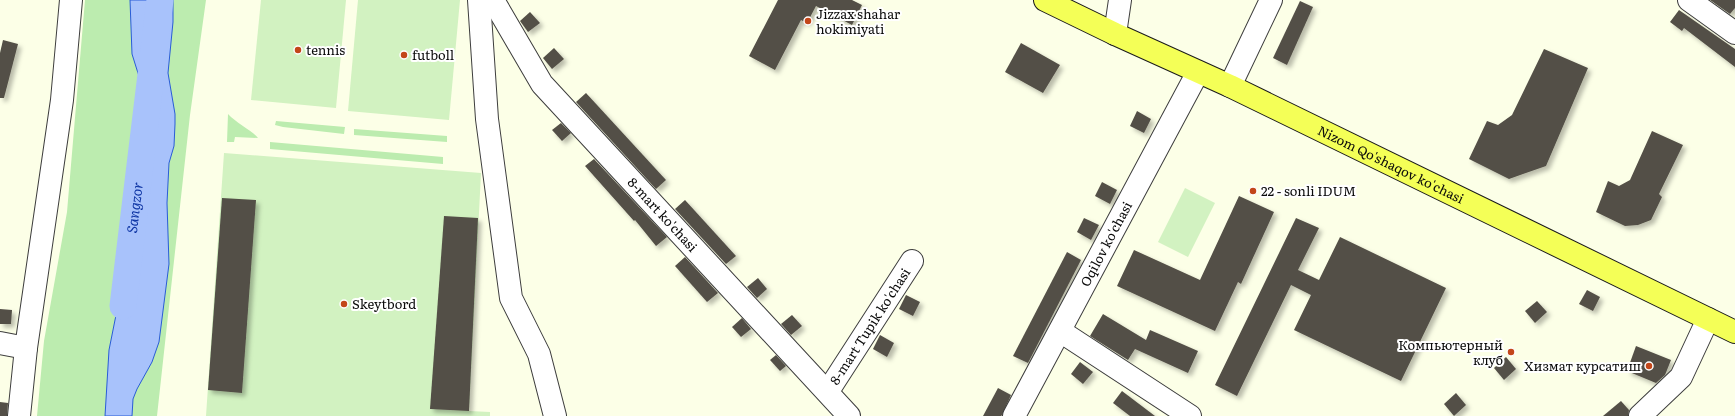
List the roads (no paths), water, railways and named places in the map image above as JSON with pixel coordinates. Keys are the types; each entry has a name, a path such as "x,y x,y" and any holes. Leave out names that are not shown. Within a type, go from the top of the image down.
{"main road":[{"name":"Nizom Qo'shaqov ko'chasi","path":"1045,0 1115,34 1230,86 1735,332"}],"street":[{"path":"19,416 26,348 62,100 71,0"},
{"path":"479,0 487,119 511,298 539,354 555,416"},
{"name":"8-mart ko'chasi","path":"493,0 542,84 828,391 849,416"},
{"path":"1115,34 1120,0"},
{"path":"1230,86 1271,0"},
{"path":"1689,0 1735,33"},
{"name":"Oqilov ko'chasi","path":"1014,416 1198,72"},
{"name":"8-mart Tupik ko'chasi","path":"828,391 912,261"},
{"path":"1640,416 1681,377 1708,320"},
{"path":"1060,331 1190,416"},
{"path":"0,343 26,348"}],"water":[{"path":"130,0 173,0 173,22 168,73 175,114 174,146 169,163 167,203 169,264 159,342 152,362 133,399 132,416 105,416 109,350 123,280 145,223 151,134 142,86 132,54"}],"waterway":[{"name":"Sangzor","path":"123,306 160,0"}],"place":[{"name":"Jizzax shahar hokimiyati","path":"808,21"},
{"name":"tennis","path":"298,50"},
{"name":"futboll","path":"404,55"},
{"name":"22 - sonli IDUM","path":"1253,191"},
{"name":"Skeytbord","path":"344,304"},
{"name":"Компьютерный клуб","path":"1511,352"},
{"name":"Хизмат курсатиш","path":"1649,366"}]}
